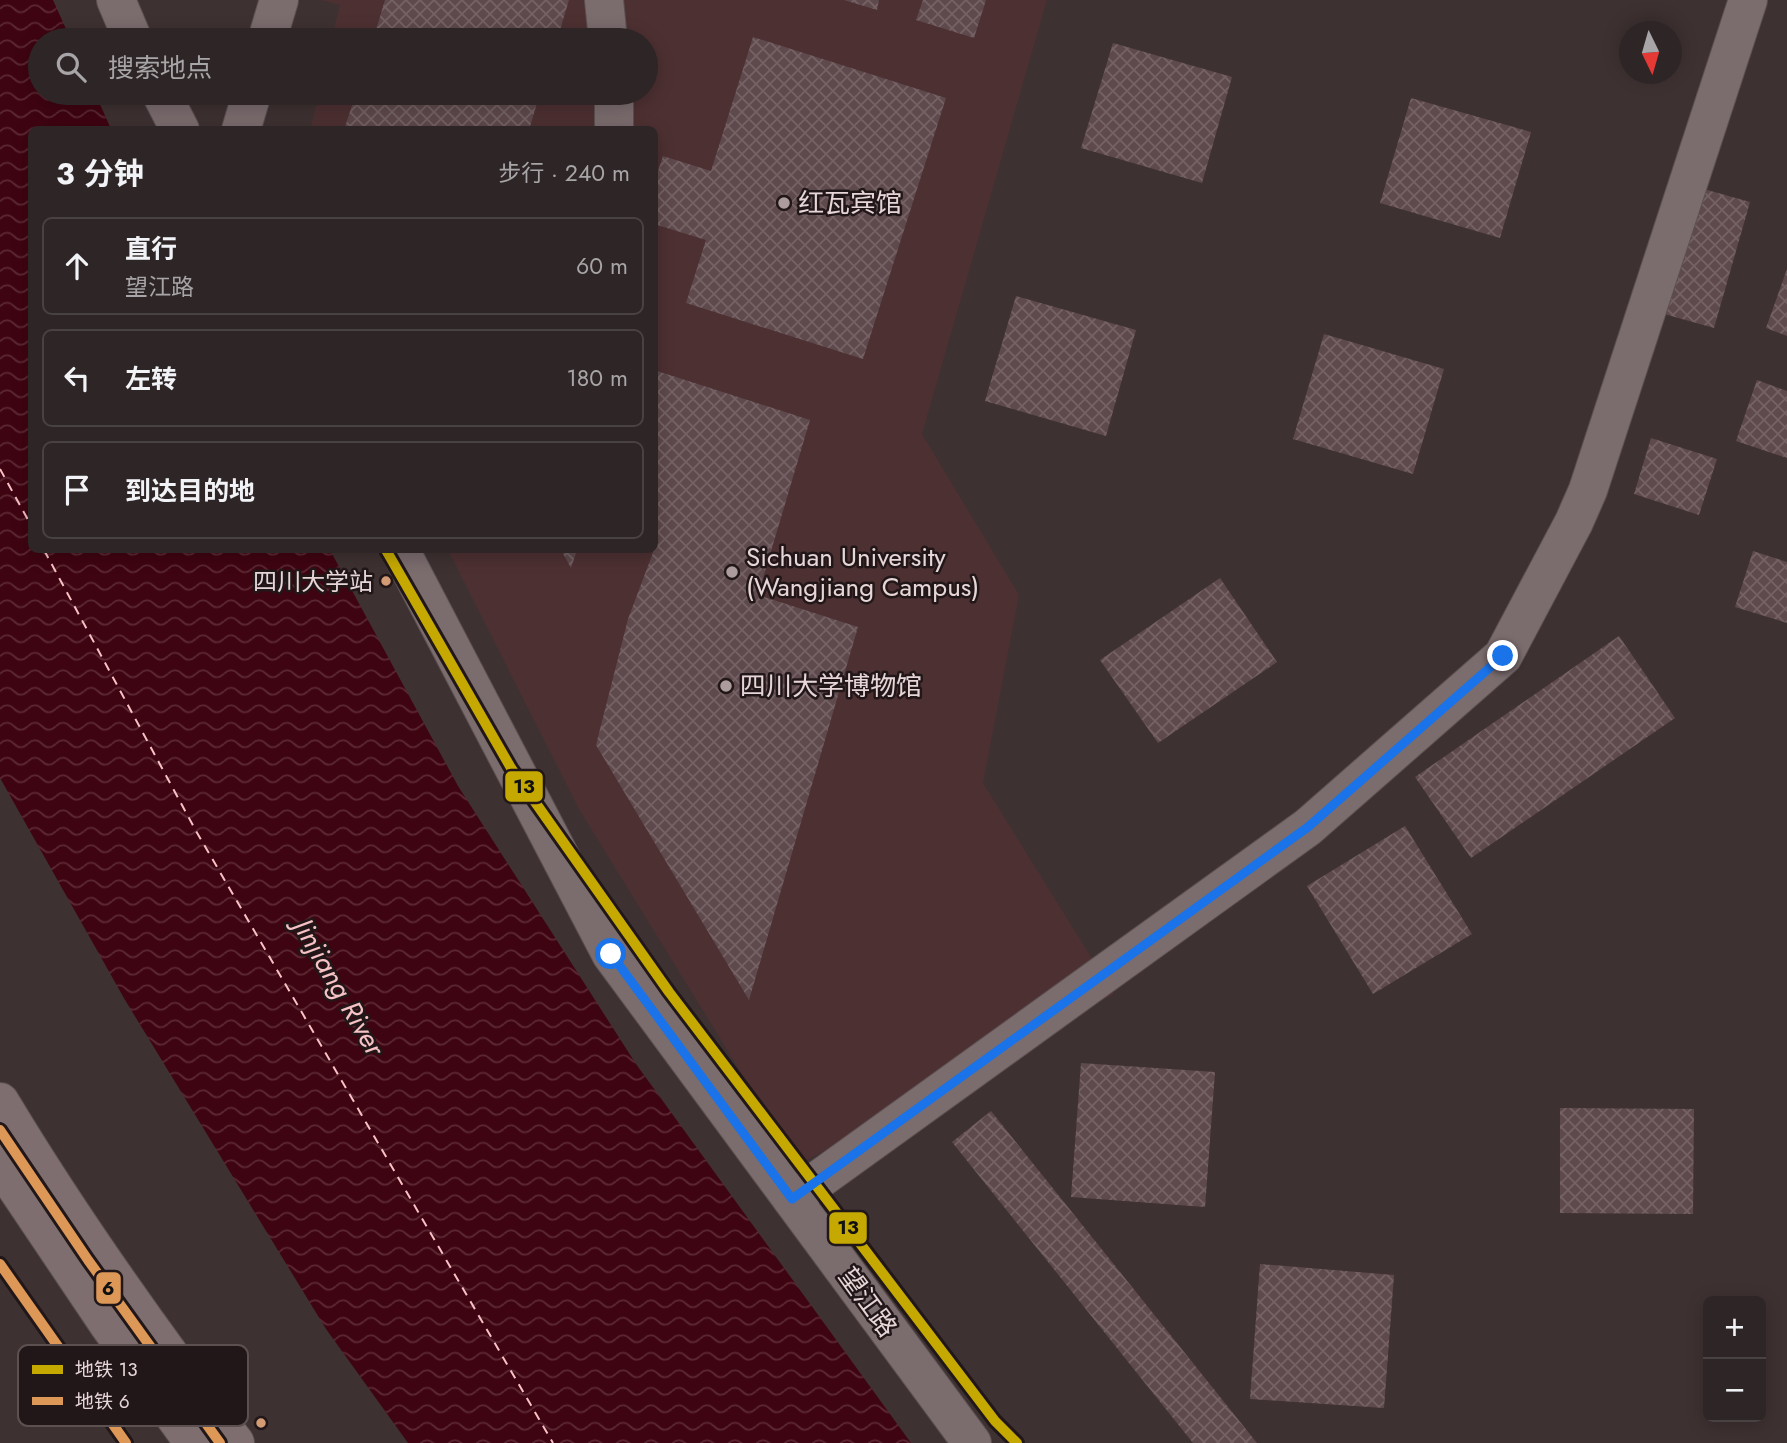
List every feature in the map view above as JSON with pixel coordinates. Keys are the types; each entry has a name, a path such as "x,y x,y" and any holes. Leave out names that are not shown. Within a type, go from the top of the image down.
{"main road":[{"path":"0,1102 163,1345"},
{"path":"0,1163 123,1345"},
{"path":"182,1426 194,1443"},
{"path":"222,1426 235,1443"}],"street":[{"path":"116,0 129,28"},
{"path":"271,28 279,0"},
{"path":"604,0 607,28"},
{"path":"792,1199 1308,827 1503,656 1574,523 1588,489 1748,0"},
{"path":"167,105 178,126"},
{"path":"242,126 248,105"},
{"path":"614,105 614,126"},
{"name":"望江路","path":"402,553 611,954 972,1443"}],"shaded area":[{"name":"Sichuan University (Wangjiang Campus)","path":"321,0 1047,0 922,434 1019,595 983,783 1114,994 798,1165 579,809 450,553 658,553 658,126 311,126 316,105 658,105 658,28 334,28 340,5"}],"water":[{"name":"Jinjiang River","path":"0,0 53,0 66,28 28,28 28,105 100,105 110,126 28,126 28,553 332,553 458,786 636,1064 911,1443 408,1443 326,1329 125,1000 0,778"}],"building":[{"path":"385,0 569,0 561,28 377,28"},
{"path":"844,0 879,0 877,10"},
{"path":"923,0 986,0 974,38 916,20"},
{"name":"红瓦宾馆","path":"753,37 946,98 863,359 686,303 706,240 658,225 658,171 663,156 711,171"},
{"path":"1113,43 1232,77 1202,183 1081,148"},
{"path":"1411,98 1531,132 1500,238 1380,203"},
{"path":"352,105 536,105 530,126 345,126"},
{"path":"1693,186 1750,202 1714,328 1657,312"},
{"path":"1787,269 1787,336 1766,328"},
{"path":"1016,296 1136,330 1106,436 985,401"},
{"path":"1324,334 1444,369 1413,474 1293,439"},
{"name":"四川大学博物馆","path":"658,371 810,420 758,595 858,627 749,1000 596,745 628,619 653,553 658,553"},
{"path":"1757,380 1787,391 1787,458 1736,441"},
{"path":"1651,438 1717,459 1699,515 1634,494"},
{"path":"1753,551 1787,562 1787,623 1735,607"},
{"path":"563,553 576,553 571,568"},
{"path":"1220,578 1277,662 1158,743 1100,660"},
{"path":"1619,636 1675,718 1471,858 1415,777"},
{"path":"1405,826 1472,934 1373,994 1307,886"},
{"path":"1081,1063 1215,1072 1205,1207 1071,1197"},
{"path":"1560,1108 1694,1109 1693,1214 1560,1213"},
{"path":"991,1111 1257,1443 1193,1443 952,1142"},
{"path":"1260,1264 1394,1275 1384,1408 1250,1399"}],"ferry route":[{"path":"0,469 28,520"},
{"path":"46,553 196,831 553,1443"}],"metro line":[{"name":"13","path":"388,553 511,768 669,992 995,1421 1017,1443"},
{"name":"6","path":"0,1130 149,1345"},
{"name":"6","path":"0,1264 57,1345"},
{"name":"6","path":"114,1426 126,1443"},
{"name":"6","path":"208,1426 220,1443"}],"place":[{"name":"红瓦宾馆","path":"784,203"},
{"name":"Sichuan University (Wangjiang Campus)","path":"732,572"},
{"name":"四川大学站","path":"386,581"},
{"name":"四川大学博物馆","path":"726,686"}],"route":[{"path":"611,954 792,1199 1308,827 1503,656"}]}
